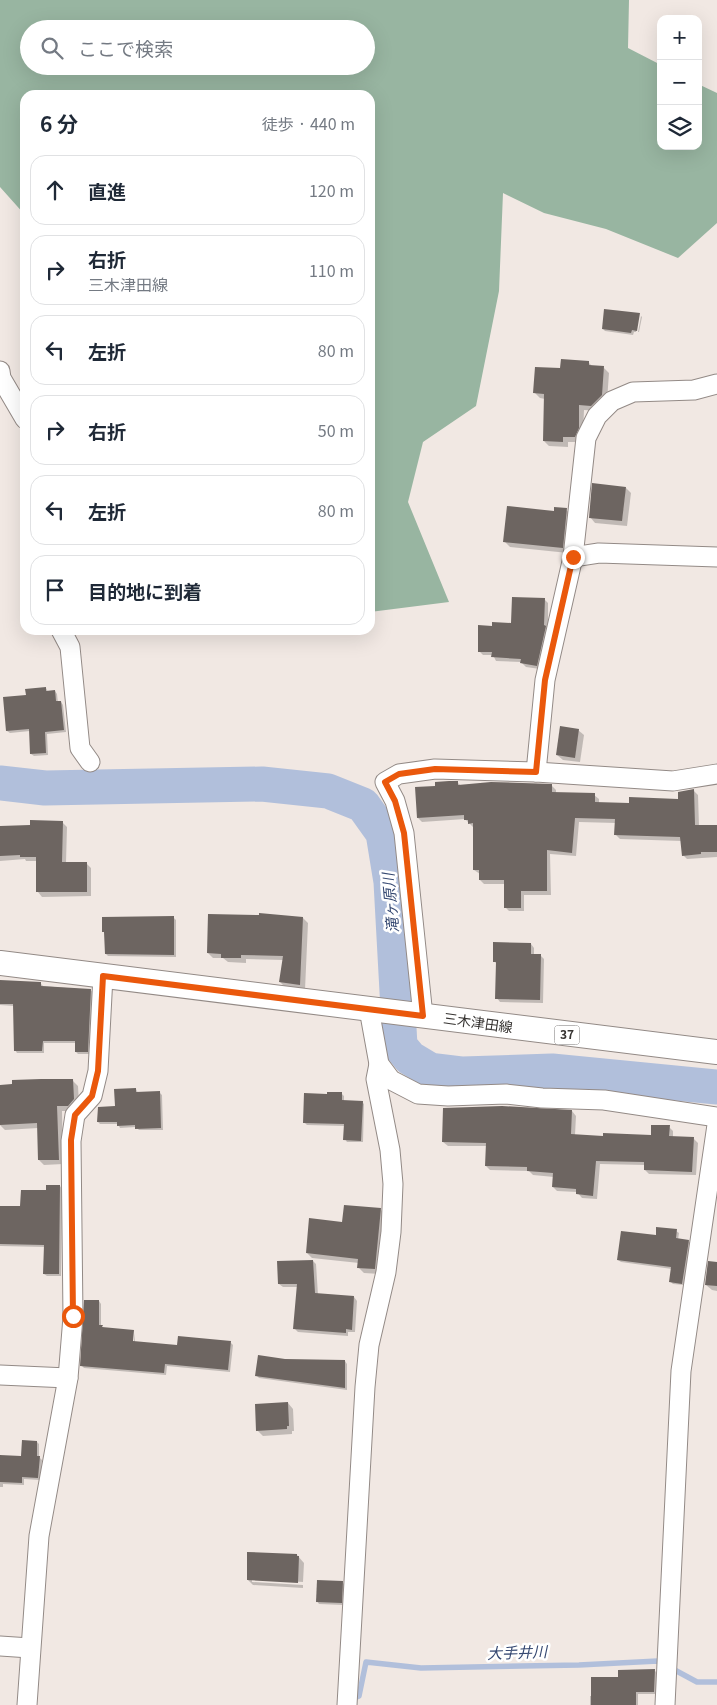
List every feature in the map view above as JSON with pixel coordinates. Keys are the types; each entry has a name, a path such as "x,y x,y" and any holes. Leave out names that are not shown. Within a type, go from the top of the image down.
{"main road":[{"name":"三木津田線","path":"0,963 717,1052"}],"street":[{"path":"0,371 1,378 20,410"},
{"path":"536,772 545,680 573,557 586,438 597,416 612,401 633,392 694,390 717,384"},
{"path":"573,557 599,553 717,556"},
{"path":"64,635 70,647 80,748 90,762"},
{"path":"420,1015 404,833 395,801 385,782 399,774 435,769 536,772 673,781 717,774"},
{"path":"27,1705 38,1536 68,1378 73,1316 71,1140 75,1115 92,1096 98,1071 103,976"},
{"path":"348,1705 369,1344 386,1272 392,1212 393,1184 390,1150 376,1079 379,1064 376,1010"},
{"path":"379,1064 391,1080 418,1094 448,1096 506,1094 542,1098 604,1100 717,1117"},
{"path":"665,1705 682,1371 717,1125"},
{"path":"0,1375 68,1378"},
{"path":"0,1646 30,1648"}],"green space":[{"path":"0,0 629,0 628,48 657,63 657,150 702,150 702,86 717,93 717,223 678,258 606,229 544,213 503,193 499,291 476,406 423,442 408,502 449,602 375,611 375,90 20,90 20,209 0,187"}],"building":[{"path":"604,309 640,313 637,331 632,330 631,333 602,329"},
{"path":"561,359 589,361 589,365 604,366 602,395 591,406 579,405 579,428 575,437 563,437 563,442 543,441 544,394 533,393 535,367 560,368"},
{"path":"592,483 626,487 622,521 589,518"},
{"path":"507,506 554,511 554,507 567,508 563,548 503,542"},
{"path":"512,597 545,598 544,625 546,626 537,666 520,663 521,659 491,657 492,652 478,652 478,625 492,626 492,622 511,623"},
{"path":"46,687 46,691 55,690 56,701 61,701 64,730 45,732 46,753 30,754 29,729 6,731 3,697 26,695 25,689"},
{"path":"560,726 579,729 575,758 556,755"},
{"path":"458,781 458,785 491,782 552,784 552,792 595,793 595,802 629,803 629,797 678,799 678,792 694,789 695,825 717,825 717,852 701,852 701,854 682,856 680,837 614,835 615,819 575,818 572,853 547,850 547,891 521,891 521,908 504,908 504,880 479,880 479,870 473,870 473,823 468,824 468,820 464,820 464,815 417,818 415,787 435,786 435,782"},
{"path":"30,820 63,821 62,862 87,862 87,892 36,892 36,857 20,857 20,855 0,856 0,826 30,825"},
{"path":"259,913 303,917 300,985 279,982 283,956 241,955 241,958 221,958 221,954 207,953 208,914 259,915"},
{"path":"174,916 174,955 105,954 102,917"},
{"path":"493,942 531,943 531,954 541,954 540,1000 495,999 496,962 493,962"},
{"path":"0,980 41,982 41,986 91,989 88,1052 75,1052 75,1041 43,1041 42,1051 14,1051 13,1004 0,1004"},
{"path":"73,1079 74,1099 68,1106 57,1106 59,1160 38,1160 37,1123 0,1125 0,1085 12,1084 12,1080"},
{"path":"136,1088 136,1092 160,1091 161,1128 135,1129 135,1125 117,1126 117,1122 97,1122 98,1107 115,1106 114,1089"},
{"path":"327,1092 342,1092 342,1100 363,1101 361,1141 343,1140 344,1124 303,1123 304,1093 327,1094"},
{"path":"502,1106 572,1110 571,1134 603,1136 603,1133 651,1135 651,1125 670,1125 669,1136 694,1137 692,1172 644,1170 644,1162 596,1161 593,1196 576,1194 576,1189 552,1187 553,1173 527,1171 527,1167 485,1166 486,1143 442,1142 443,1108"},
{"path":"46,1185 60,1185 59,1274 43,1274 44,1245 0,1244 0,1206 20,1206 21,1190 46,1190"},
{"path":"344,1205 381,1208 375,1269 357,1268 358,1259 306,1253 309,1218 342,1222"},
{"path":"656,1227 677,1229 676,1238 689,1240 682,1284 669,1282 671,1267 617,1260 621,1231 656,1235"},
{"path":"313,1260 315,1293 354,1296 352,1330 346,1329 346,1333 293,1329 297,1284 278,1284 277,1261"},
{"path":"708,1261 717,1262 717,1286 705,1285"},
{"path":"84,1300 99,1300 99,1325 103,1325 102,1327 134,1330 133,1341 177,1345 178,1336 231,1341 228,1370 165,1364 164,1373 80,1366"},
{"path":"258,1355 285,1359 345,1360 345,1388 255,1376"},
{"path":"288,1402 289,1426 287,1426 287,1429 256,1431 255,1404"},
{"path":"22,1440 37,1441 37,1456 40,1456 38,1478 22,1477 22,1483 0,1482 0,1455 21,1456"},
{"path":"247,1552 297,1554 299,1556 298,1583 247,1580"},
{"path":"317,1580 343,1581 342,1603 316,1602"},
{"path":"655,1669 654,1692 636,1692 636,1705 591,1705 591,1677 618,1677 618,1670"}],"waterway":[{"name":"滝ヶ原川","path":"0,783 45,788 262,784 328,791 363,805 383,833 391,882 400,1046 410,1058 430,1070 463,1074 552,1071 717,1087"},
{"name":"大手井川","path":"350,1700 359,1696 366,1662 421,1668 579,1665 658,1661 697,1682 717,1682"}],"route":[{"path":"73,1316 71,1140 75,1115 92,1096 98,1071 103,976 423,1016 404,833 395,801 385,782 399,774 435,769 536,772 545,680 573,557"}]}
